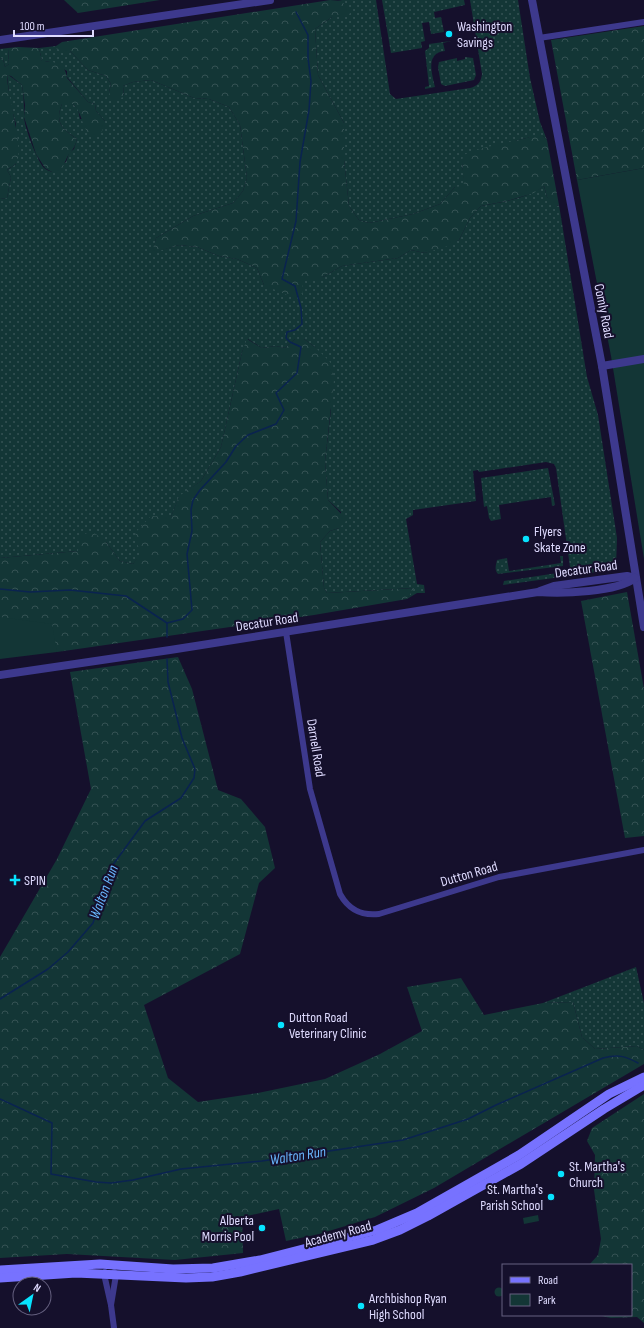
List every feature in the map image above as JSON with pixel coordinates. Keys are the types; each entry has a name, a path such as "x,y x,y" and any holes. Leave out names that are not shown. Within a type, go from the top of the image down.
{"main road":[{"name":"Academy Road","path":"0,1278 76,1273 186,1278 212,1276 240,1272 373,1240 400,1230 441,1209 520,1164 609,1094 644,1077"},
{"name":"Academy Road","path":"0,1270 110,1264 173,1269 213,1268 260,1260 377,1230 417,1212 644,1085"}],"street":[{"path":"0,40 270,0"},
{"name":"Comly Road","path":"532,0 602,366 644,627"},
{"path":"539,38 644,22"},
{"path":"602,366 644,359"},
{"name":"Decatur Road","path":"0,674 286,632 538,592 554,586 627,576 636,578"},
{"name":"Darnell Road","path":"286,632 310,789 332,864"},
{"name":"Dutton Road","path":"332,864 340,894 346,904 362,914 370,915 379,914 499,877 644,850"},
{"path":"111,1305 116,1274 110,1264 104,1274 111,1305 114,1328"}],"green space":[{"path":"64,0 160,0 78,13"},
{"path":"330,0 342,1 350,14 332,17 315,29 318,75 344,123 344,160 349,206 359,220 369,223 413,214 440,204 455,187 464,186 462,163 463,155 483,148 535,136 543,136 547,140 559,205 554,206 547,197 544,186 534,193 507,201 481,206 470,218 459,240 448,246 425,253 411,250 398,258 342,266 316,281 303,280 302,296 287,295 264,285 257,268 237,259 219,256 197,247 179,245 152,253 156,238 193,216 233,203 243,191 247,178 240,125 229,107 209,99 194,98 151,80 133,82 123,86 124,97 112,100 109,92 111,84 106,76 88,70 70,51 63,52 56,48 56,46 62,42"},
{"path":"338,0 376,0 390,94 396,99 470,88 477,85 482,74 470,0 518,0 530,78 540,122 547,140 543,136 522,139 462,163 465,187 455,187 440,204 413,214 369,223 359,220 349,206 344,160 344,123 318,75 315,29 332,17 342,1"},
{"path":"382,0 464,0 465,5 434,12 435,18 441,17 444,32 431,34 429,22 422,23 425,41 421,42 422,48 391,53"},
{"path":"644,26 644,168 577,180 551,40"},
{"path":"451,41 443,43 445,51 439,53 432,60 431,64 435,87 425,89 425,87 429,86 425,51 429,48 429,44"},
{"path":"56,46 56,48 70,51 88,70 106,76 111,84 109,92 124,97 123,86 133,82 151,80 194,98 209,99 229,107 240,125 247,178 243,191 233,203 193,216 156,238 153,252 179,245 197,247 219,256 237,259 257,268 264,285 323,277 342,266 398,258 411,250 425,253 459,240 470,218 481,206 522,197 544,186 547,197 558,206 559,205 587,377 598,415 617,538 616,567 612,570 503,585 504,581 564,572 570,567 556,468 554,464 546,462 479,472 478,470 473,471 476,501 413,510 413,515 406,519 417,584 424,585 425,593 417,593 407,599 413,588 327,593 324,588 320,542 330,531 339,528 341,512 328,500 325,461 331,410 315,347 304,339 295,339 285,348 276,346 262,348 248,339 242,352 221,447 201,481 179,497 171,517 133,564 120,561 106,542 78,551 0,558 0,199 7,198 11,177 7,170 16,164 16,124 10,103 7,74 22,85 26,128 41,164 47,170 52,172 66,162 69,153 74,149 77,139 61,125 59,116 62,104 73,104 78,109 80,119 105,121 96,111 95,104 88,102 67,77 67,71 48,61 42,61 39,48"},
{"path":"8,48 9,64 5,67 3,59 0,58 0,49"},
{"path":"8,48 39,48 42,61 59,64 62,66 67,78 88,102 95,104 96,111 105,121 102,132 92,137 88,133 79,112 73,104 62,104 59,116 61,125 77,139 60,173 52,172 45,168 36,154 24,117 25,105 22,85 11,76 7,75 17,133 19,155 17,162 7,170 11,177 7,198 0,199 0,58 3,59 5,67 9,64"},
{"path":"465,57 473,58 476,75 474,80 445,86 441,84 438,67 439,62 457,58 457,61 465,59"},
{"path":"644,168 644,559 611,356 577,180"},
{"path":"247,339 262,348 276,346 285,348 295,339 304,339 315,347 330,362 334,380 325,461 328,500 347,520 339,528 330,531 320,542 324,588 327,593 414,588 407,599 314,615 57,652 51,648 0,634 0,558 78,551 80,536 92,531 106,542 120,561 133,564 140,554 135,533 151,516 171,517 179,496 201,481 221,447 242,352"},
{"path":"548,468 555,505 552,506 551,497 499,505 501,519 491,521 487,506 484,507 481,478"},
{"path":"560,556 563,556 563,566 498,574 496,571 497,560 507,558 509,571 561,563"},
{"path":"627,592 644,689 644,836 625,838 581,601"},
{"path":"0,617 52,624 57,652 0,659"},
{"path":"178,657 192,689 218,790 241,799 265,827 275,868 259,883 240,954 144,1005 168,1078 198,1102 258,1093 325,1079 380,1054 422,1031 407,987 461,978 484,1015 543,1003 573,1002 582,1037 595,1049 637,1046 644,1050 644,1064 434,1188 375,1217 319,1234 286,1241 279,1209 242,1217 243,1253 175,1260 67,1254 0,1258 0,957 57,859 91,789 70,672"},
{"path":"636,967 644,1003 644,1050 637,1046 595,1049 582,1037 573,1002 543,1003"},
{"path":"644,1094 644,1323 637,1317 611,1318 602,1316 632,1316 632,1264 590,1264 598,1255 601,1239 594,1190 595,1155 587,1141 592,1128"},
{"path":"538,1215 539,1221 524,1224 523,1218"},
{"path":"497,1288 501,1288 502,1295 499,1297 494,1292"}],"waterway":[{"path":"167,623 183,619 192,610 187,554 192,531 191,510 193,500 200,490 226,462 236,446 248,435 276,424 284,410 276,393 297,373 301,347 290,342 286,338 287,332 295,330 302,324 301,308 295,286 282,279 296,221 300,162 309,110 311,81 308,58 308,35 296,12"},
{"name":"Walton Run","path":"0,589 30,592 70,590 126,596 167,623"},
{"name":"Walton Run","path":"167,623 167,637"},
{"name":"Walton Run","path":"0,999 48,969 68,952 93,923 112,866 145,821 181,798 194,778 195,769 182,738 168,682 167,659"},
{"name":"Walton Run","path":"0,1099 52,1123 51,1174 96,1182 111,1183 133,1180 181,1169 262,1161 403,1140 468,1119 496,1105 603,1058 621,1056 638,1063"}],"place":[{"name":"Washington Savings","path":"449,34"},
{"name":"Flyers Skate Zone","path":"526,539"},
{"name":"SPIN","path":"15,880"},
{"name":"Dutton Road Veterinary Clinic","path":"281,1025"},
{"name":"St. Martha's Church","path":"561,1174"},
{"name":"St. Martha's Parish School","path":"551,1197"},
{"name":"Alberta Morris Pool","path":"262,1228"},
{"name":"Archbishop Ryan High School","path":"361,1306"}]}
